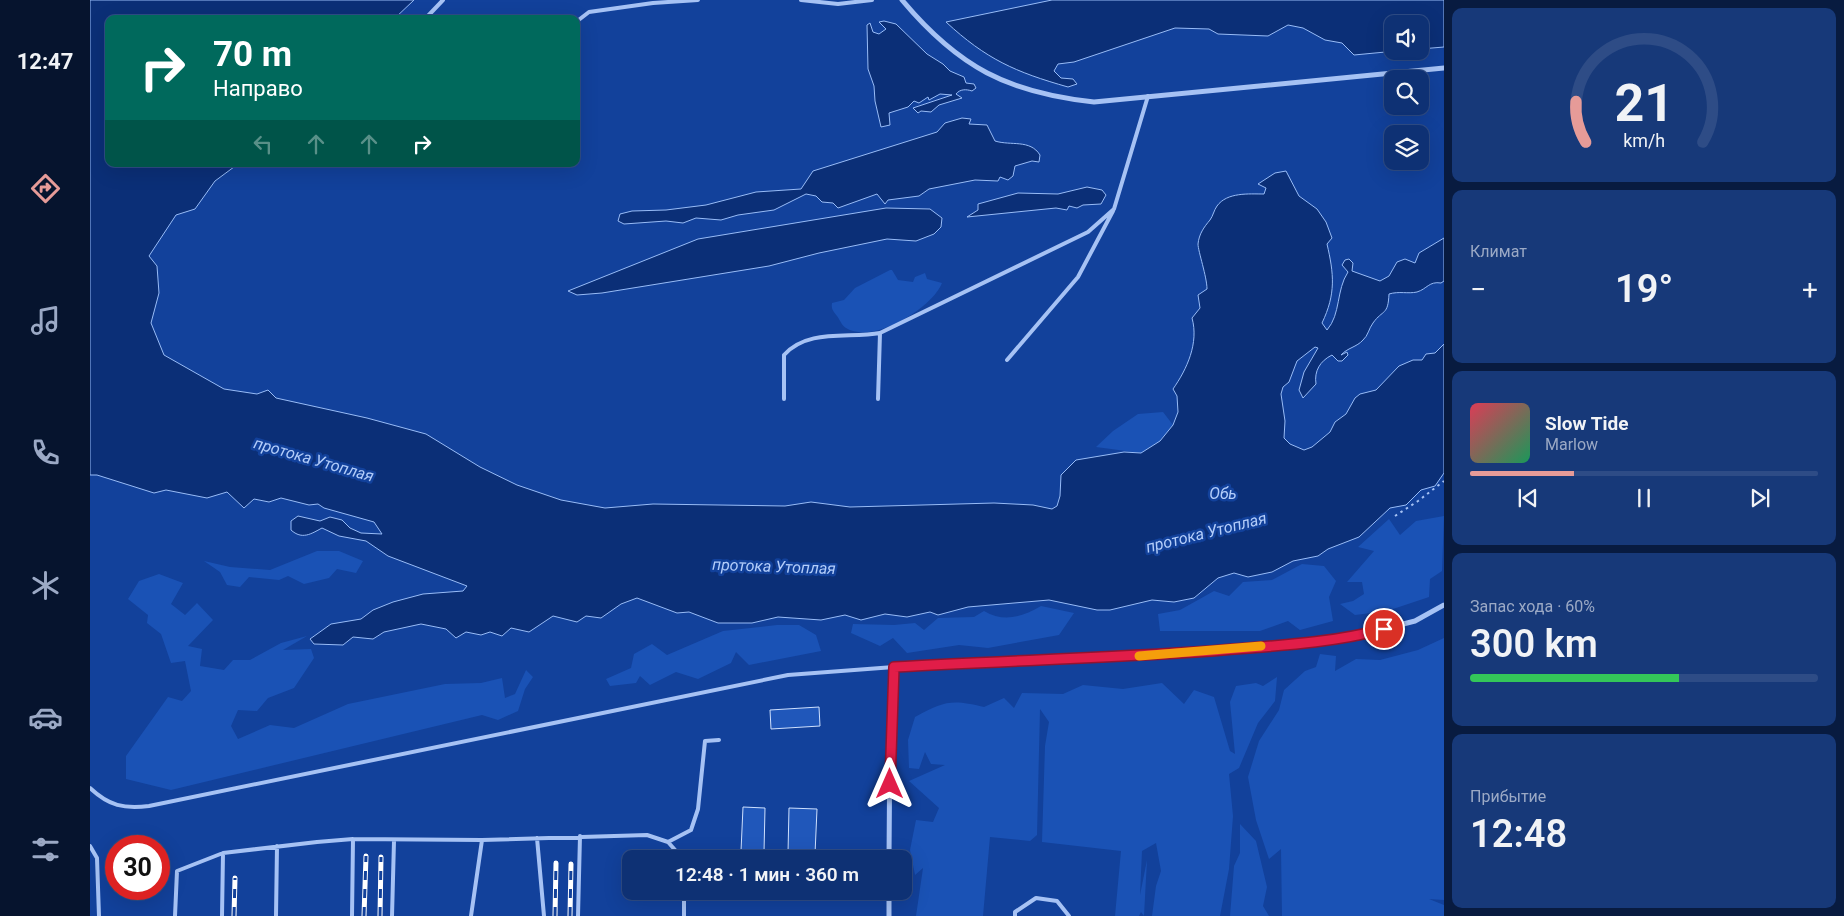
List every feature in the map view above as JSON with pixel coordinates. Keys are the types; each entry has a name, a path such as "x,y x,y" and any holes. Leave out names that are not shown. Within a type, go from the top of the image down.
{"street":[{"path":"902,0 922,24 966,61 1008,84 1038,94 1094,102 1444,68"},
{"path":"889,850 890,727 894,667 1152,655 1319,640 1368,633 1415,620 1444,605"},
{"path":"889,900 889,916"}],"lane":[{"path":"429,15 443,0"},
{"path":"580,19 589,12 653,3 698,0"},
{"path":"801,0 838,4 872,0"},
{"path":"1007,360 1078,277 1114,209 1148,96"},
{"path":"784,399 784,355 794,344 833,335 863,336 880,333 1088,232 1114,209"},
{"path":"878,399 880,333"},
{"path":"90,788 113,804 130,809 788,675 894,667"},
{"path":"668,842 691,830 698,809 705,741 719,740"},
{"path":"175,916 177,871 223,853 353,839 394,841 482,840 647,835 668,842 675,850"},
{"path":"578,916 580,836"},
{"path":"537,838 544,916"},
{"path":"352,916 353,839"},
{"path":"471,916 482,840"},
{"path":"392,916 394,841"},
{"path":"90,846 97,858 99,916"},
{"path":"276,916 277,846"},
{"path":"222,916 223,853"},
{"path":"1015,916 1015,912 1036,898 1057,901 1069,916"},
{"path":"684,900 684,916"}],"path":[{"path":"1395,516 1444,481"}],"shaded area":[{"path":"892,270 898,280 913,282 915,277 925,273 927,279 942,283 927,303 901,321 872,332 858,332 846,328 833,310 832,303 844,300 855,288"},
{"path":"1163,412 1173,425 1160,441 1141,453 1096,447 1113,431 1138,414"},
{"path":"1444,516 1442,571 1430,579 1429,597 1387,611 1355,615 1340,604 1353,601 1364,594 1362,582 1347,582 1374,551 1358,547 1389,519 1400,535 1416,521"},
{"path":"317,551 339,551 363,561 356,573 337,569 329,578 304,584 288,576 279,580 249,577 240,587 227,585 220,572 204,561 230,567 270,570"},
{"path":"1302,564 1324,566 1336,581 1329,597 1333,621 1300,630 1288,621 1260,631 1160,631 1158,614 1180,610 1214,591 1229,596 1243,582 1272,580"},
{"path":"159,574 183,583 171,604 185,615 197,603 213,620 188,646 202,649 200,666 224,670 233,660 250,660 281,643 307,636 283,650 311,649 314,658 294,688 268,698 257,711 238,710 231,726 238,739 270,725 294,728 348,704 445,684 481,683 502,678 505,698 515,694 526,670 533,677 525,689 518,711 498,720 482,715 171,790 126,779 126,756 168,697 182,701 191,691 185,661 171,663 161,634 147,623 148,615 128,599 139,581"},
{"path":"1041,606 1074,613 1059,635 988,648 959,645 907,653 893,638 880,646 851,633 853,624 894,625 915,623 924,630 938,618 974,617 984,611 991,615 1006,618 1020,616"},
{"path":"777,625 799,625 816,635 821,651 749,665 736,652 731,663 698,679 676,672 650,685 640,676 636,683 610,686 606,679 631,668 634,654 652,644 667,655 723,631"},
{"path":"1444,638 1444,900 1429,899 1444,905 1444,916 1282,916 1281,849 1269,859 1256,820 1248,777 1259,741 1279,710 1284,690 1305,671 1316,667 1320,654 1336,656 1335,671 1356,659 1380,660 1418,650"},
{"path":"1277,677 1275,701 1258,723 1239,768 1229,774 1233,816 1229,869 1220,916 1152,916 1156,886 1161,871 1156,843 1142,851 1140,895 1147,860 1144,916 1141,912 1139,916 1115,916 1121,851 1042,842 1045,746 1049,722 1040,709 1037,835 1030,841 990,837 983,916 916,916 923,868 915,875 912,850 910,850 916,820 933,822 939,808 909,781 945,765 931,764 925,752 919,769 909,768 908,740 915,717 948,703 956,702 984,707 1004,698 1014,708 1022,693 1063,694 1083,685 1123,689 1162,683 1184,704 1194,690 1214,697 1230,751 1235,754 1230,702 1236,686 1256,683 1263,686"},
{"path":"1240,824 1256,841 1267,887 1263,906 1269,916 1230,916 1234,866 1240,853"}],"water":[{"name":"Обь","path":"90,0 414,0 398,15 105,15 105,167 234,167 215,181 195,209 176,215 149,256 157,266 159,293 151,323 164,355 224,389 257,394 268,390 276,398 367,418 426,434 480,467 517,485 561,500 605,508 653,504 785,506 811,502 850,507 994,503 1033,505 1052,509 1057,506 1060,496 1061,475 1076,460 1124,452 1141,453 1160,441 1173,425 1178,412 1177,396 1173,389 1183,373 1193,346 1194,327 1192,318 1200,308 1198,295 1207,289 1198,244 1204,228 1221,201 1232,196 1264,194 1266,188 1258,184 1275,173 1286,171 1299,196 1317,209 1326,222 1332,238 1327,244 1331,265 1332,293 1327,313 1322,323 1327,330 1337,309 1344,279 1348,272 1342,265 1345,260 1349,259 1353,263 1352,271 1380,281 1389,276 1397,262 1405,259 1415,263 1419,253 1444,238 1444,281 1431,284 1417,292 1389,294 1386,309 1373,323 1365,338 1341,355 1347,352 1348,355 1342,361 1338,361 1332,355 1324,360 1317,371 1316,384 1303,398 1299,390 1304,372 1318,348 1315,347 1297,361 1289,382 1283,387 1281,394 1285,421 1284,438 1290,444 1304,450 1312,447 1330,432 1335,422 1346,414 1355,398 1360,394 1376,390 1399,366 1413,360 1422,360 1426,354 1435,353 1444,344 1444,473 1435,486 1421,490 1406,505 1390,508 1359,537 1328,549 1318,556 1293,561 1272,572 1248,577 1234,573 1218,578 1194,598 1174,602 1152,600 1110,610 1097,610 1049,600 968,607 938,615 930,612 907,617 885,614 861,620 845,615 821,620 778,617 752,623 718,623 689,612 677,613 637,598 621,604 601,618 586,616 577,622 553,616 529,632 511,628 502,636 490,632 481,635 466,632 456,638 446,629 421,624 384,632 373,639 353,637 343,645 314,644 310,639 331,624 361,619 373,610 393,602 423,594 463,591 467,586 388,556 366,541 339,536 322,528 303,535 299,535 291,530 291,521 298,516 320,521 330,517 342,520 350,528 361,533 382,534 374,522 324,508 318,504 309,505 281,498 269,502 254,499 244,508 227,492 207,498 166,490 154,493 97,475 90,475"},
{"path":"1052,0 1444,0 1444,47 1429,48 1429,15 1384,15 1384,52 1354,55 1342,43 1325,40 1303,28 1288,25 1268,36 1218,34 1209,29 1175,28 1074,62 1058,64 1054,71 1061,78 1073,79 1077,84 1068,87 1032,76 1002,63 974,46 946,22"},
{"path":"884,21 896,24 927,54 950,71 964,77 966,83 974,84 976,88 972,91 959,91 956,94 962,98 939,105 931,112 921,111 918,113 913,108 952,95 940,94 929,100 928,97 919,103 914,101 908,107 889,113 890,125 881,127 875,101 874,86 868,69 867,25 870,23 873,32 879,34 886,29 879,22"},
{"path":"962,118 971,119 969,124 987,125 995,141 1031,147 1040,155 1039,162 1032,161 1015,166 1013,176 1008,180 1000,177 998,181 975,180 929,189 919,196 888,200 885,204 877,194 838,208 833,203 822,202 816,196 806,194 774,210 738,215 721,220 696,218 683,223 666,221 624,224 618,221 620,214 632,211 666,210 706,205 756,192 801,189 813,171 937,132 945,123"},
{"path":"1087,187 1102,190 1106,195 1101,204 1083,205 1077,208 1069,206 1067,210 1056,208 967,217 978,210 978,204 1018,193 1058,194"},
{"path":"886,208 930,209 942,218 941,227 934,234 916,241 887,239 819,253 769,266 602,293 577,295 568,291 698,239"}],"building":[{"path":"819,707 820,726 771,729 770,710"},
{"path":"743,807 765,808 764,850 741,850"},
{"path":"789,808 817,809 815,850 788,850"}],"railway":[{"path":"364,916 366,856"},
{"path":"380,916 381,857"},
{"path":"555,916 556,863"},
{"path":"570,916 571,864"},
{"path":"234,916 235,878"}],"slow traffic":[{"path":"1139,656 1261,646"}],"route":[{"path":"890,784 890,727 894,667 1227,650 1319,640 1384,629"}],"water label":[{"name":"протока Утоплая","path":"314,459"},
{"name":"протока Утоплая","path":"1206,532"},
{"name":"протока Утоплая","path":"774,566"}]}
